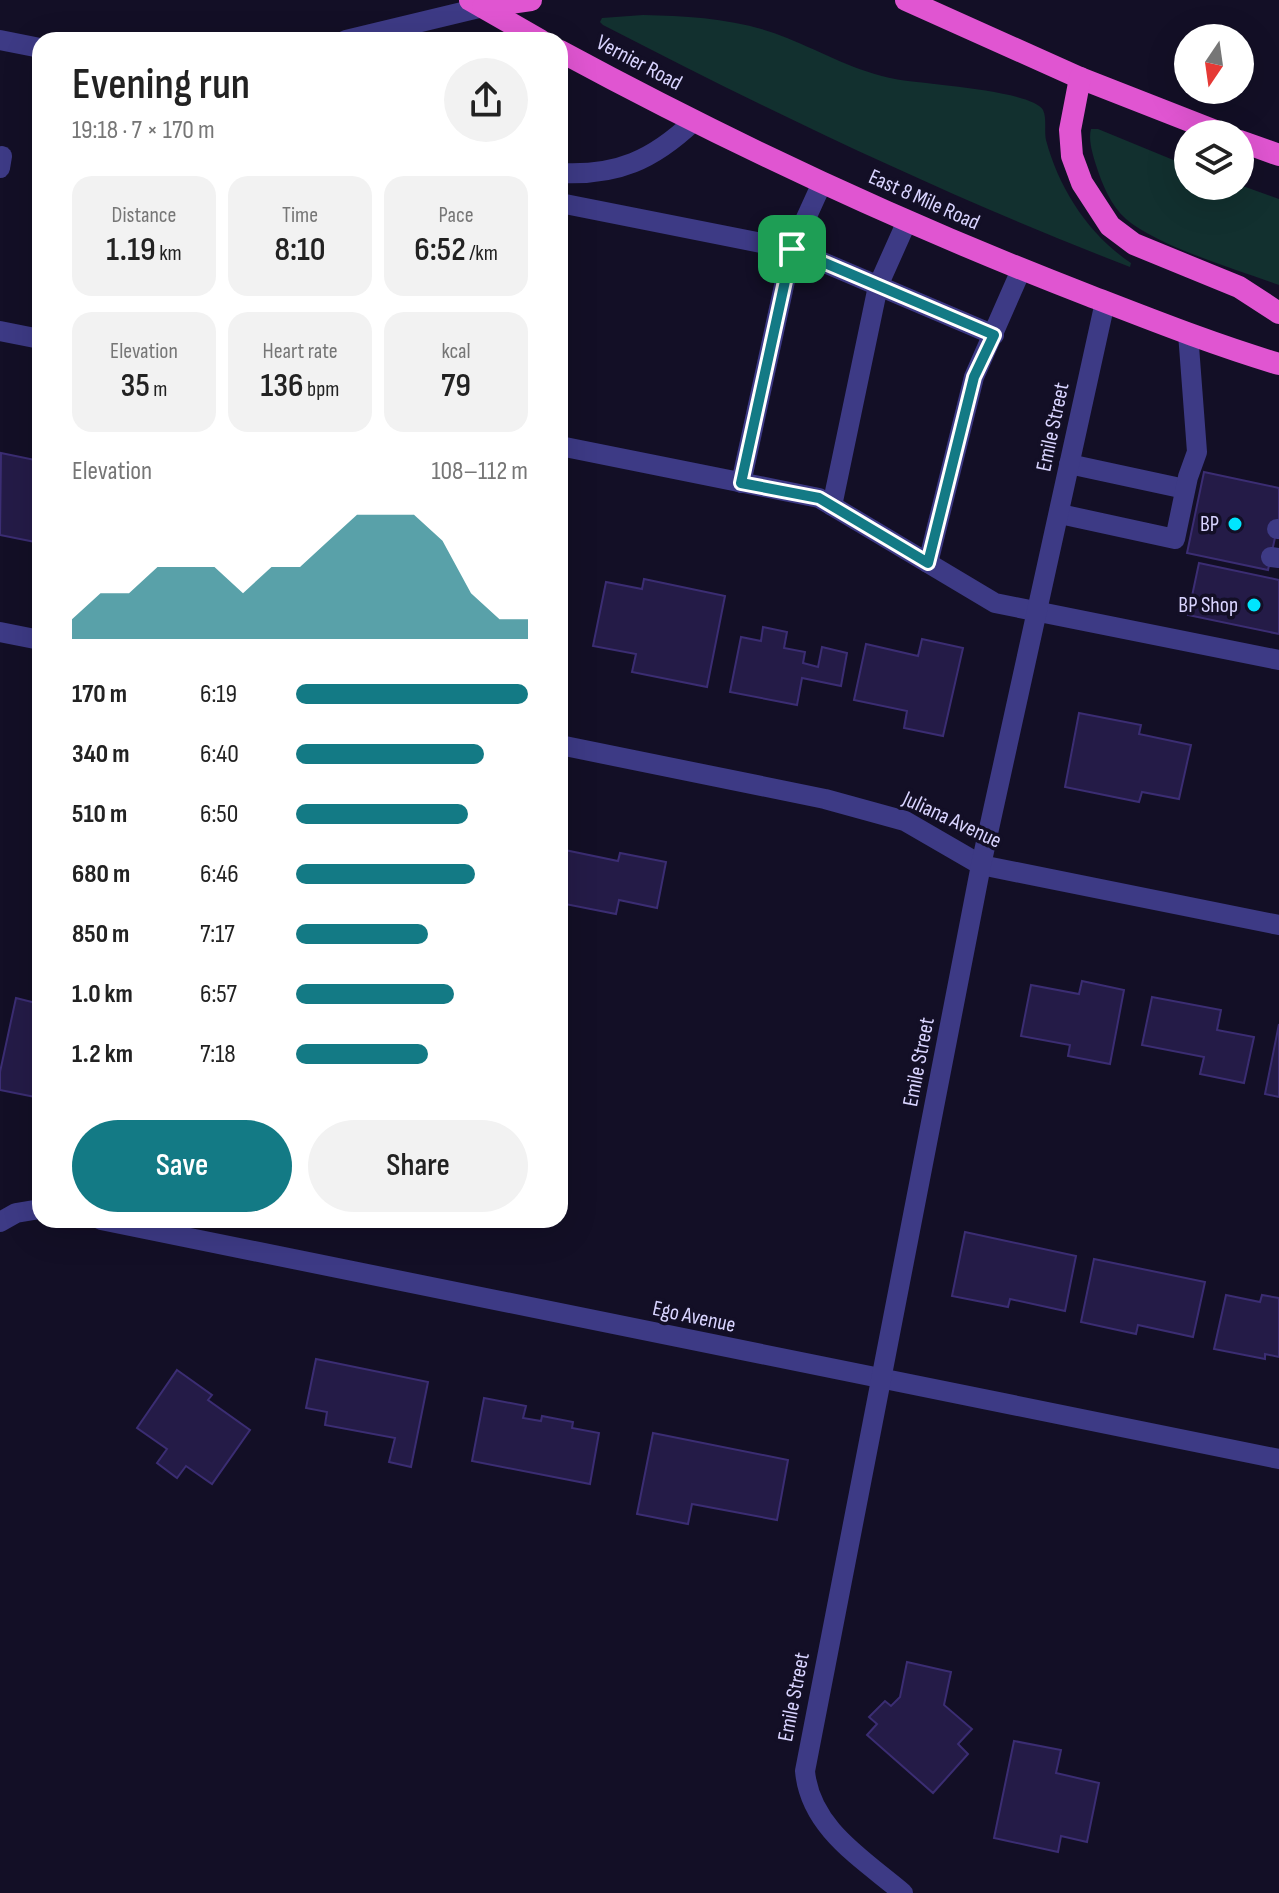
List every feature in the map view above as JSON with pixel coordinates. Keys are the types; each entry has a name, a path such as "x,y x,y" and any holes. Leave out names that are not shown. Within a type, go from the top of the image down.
{"highway":[{"path":"476,4 531,0"},
{"path":"906,0 1080,78 1187,120"},
{"path":"476,4 526,32"},
{"name":"Vernier Road","path":"568,55 694,121"},
{"path":"1080,78 1070,130 1072,156 1082,183 1110,226 1134,244 1239,287 1279,313"},
{"name":"East 8 Mile Road","path":"694,121 822,183 1021,270 1279,364"},
{"path":"1254,146 1279,155"}],"street":[{"path":"375,32 476,4"},
{"path":"0,40 32,46"},
{"path":"568,173 628,166 651,156 694,121"},
{"path":"741,483 792,249 822,183"},
{"path":"568,205 792,249 994,335"},
{"path":"832,506 878,286 907,221"},
{"path":"928,563 974,377 1021,270"},
{"name":"Emile Street","path":"903,1893 828,1829 806,1787 805,1771 981,865 1105,302"},
{"path":"0,331 32,337"},
{"path":"1060,514 1182,540 1197,452 1188,333"},
{"path":"568,448 819,498 995,603 1279,660"},
{"path":"1069,464 1191,493"},
{"path":"0,632 32,638"},
{"name":"Juliana Avenue","path":"568,747 825,799 905,821 981,865 1279,925"},
{"path":"0,1222 16,1213 32,1210"},
{"name":"Ego Avenue","path":"140,1228 1279,1459"}],"green space":[{"path":"643,15 698,18 752,27 881,76 998,93 1035,103 1043,110 1046,140 1068,193 1089,225 1131,263 1130,267 995,212 863,153 732,91 600,22 602,18"},
{"path":"1091,129 1098,129 1174,160 1174,200 1254,200 1254,190 1279,199 1279,285 1177,248 1126,219 1111,201 1101,180 1090,138"}],"building":[{"path":"1,453 32,459 32,541 0,535"},
{"path":"1204,472 1279,488 1279,519 1268,570 1187,553"},
{"path":"1199,563 1279,580 1279,634 1188,615"},
{"path":"644,579 725,596 707,687 632,672 636,654 593,646 606,582 642,589"},
{"path":"763,627 787,632 784,648 805,652 803,663 818,667 822,647 847,653 841,686 802,678 797,705 730,692 741,637 761,641"},
{"path":"922,639 963,648 943,736 904,728 907,711 854,700 866,644 918,656"},
{"path":"1079,713 1141,725 1139,734 1191,745 1179,799 1142,792 1139,802 1065,787"},
{"path":"568,851 618,861 620,853 666,862 657,908 619,900 616,914 568,905"},
{"path":"1082,981 1124,990 1110,1064 1068,1056 1070,1045 1021,1036 1031,985 1079,994"},
{"path":"1152,997 1221,1010 1217,1030 1254,1037 1244,1083 1200,1074 1204,1057 1142,1045"},
{"path":"16,998 32,1002 32,1096 0,1090 0,1072"},
{"path":"1279,1024 1279,1097 1265,1094"},
{"path":"965,1232 1076,1256 1065,1311 1010,1299 1008,1307 952,1296"},
{"path":"1094,1259 1205,1282 1193,1337 1138,1325 1136,1334 1081,1322"},
{"path":"1226,1295 1260,1302 1262,1295 1279,1298 1279,1357 1265,1354 1265,1359 1214,1349"},
{"path":"316,1359 428,1382 411,1467 389,1462 395,1438 325,1425 327,1412 306,1408"},
{"path":"177,1370 212,1395 208,1400 250,1430 212,1484 186,1466 177,1478 157,1463 167,1449 137,1428"},
{"path":"484,1398 526,1406 523,1418 541,1421 542,1416 573,1422 572,1428 599,1433 590,1484 472,1461"},
{"path":"653,1433 788,1460 777,1520 692,1504 688,1524 637,1514"},
{"path":"907,1662 951,1672 944,1705 972,1729 958,1744 968,1754 933,1793 867,1735 877,1724 869,1717 885,1701 891,1706 900,1697"},
{"path":"1014,1741 1061,1750 1056,1773 1099,1783 1087,1842 1061,1836 1058,1852 994,1838"}],"place":[{"name":"BP","path":"1235,524"},
{"name":"BP Shop","path":"1254,605"}],"route":[{"path":"792,249 994,335 974,377 928,563 819,498 741,483 792,249"}]}
